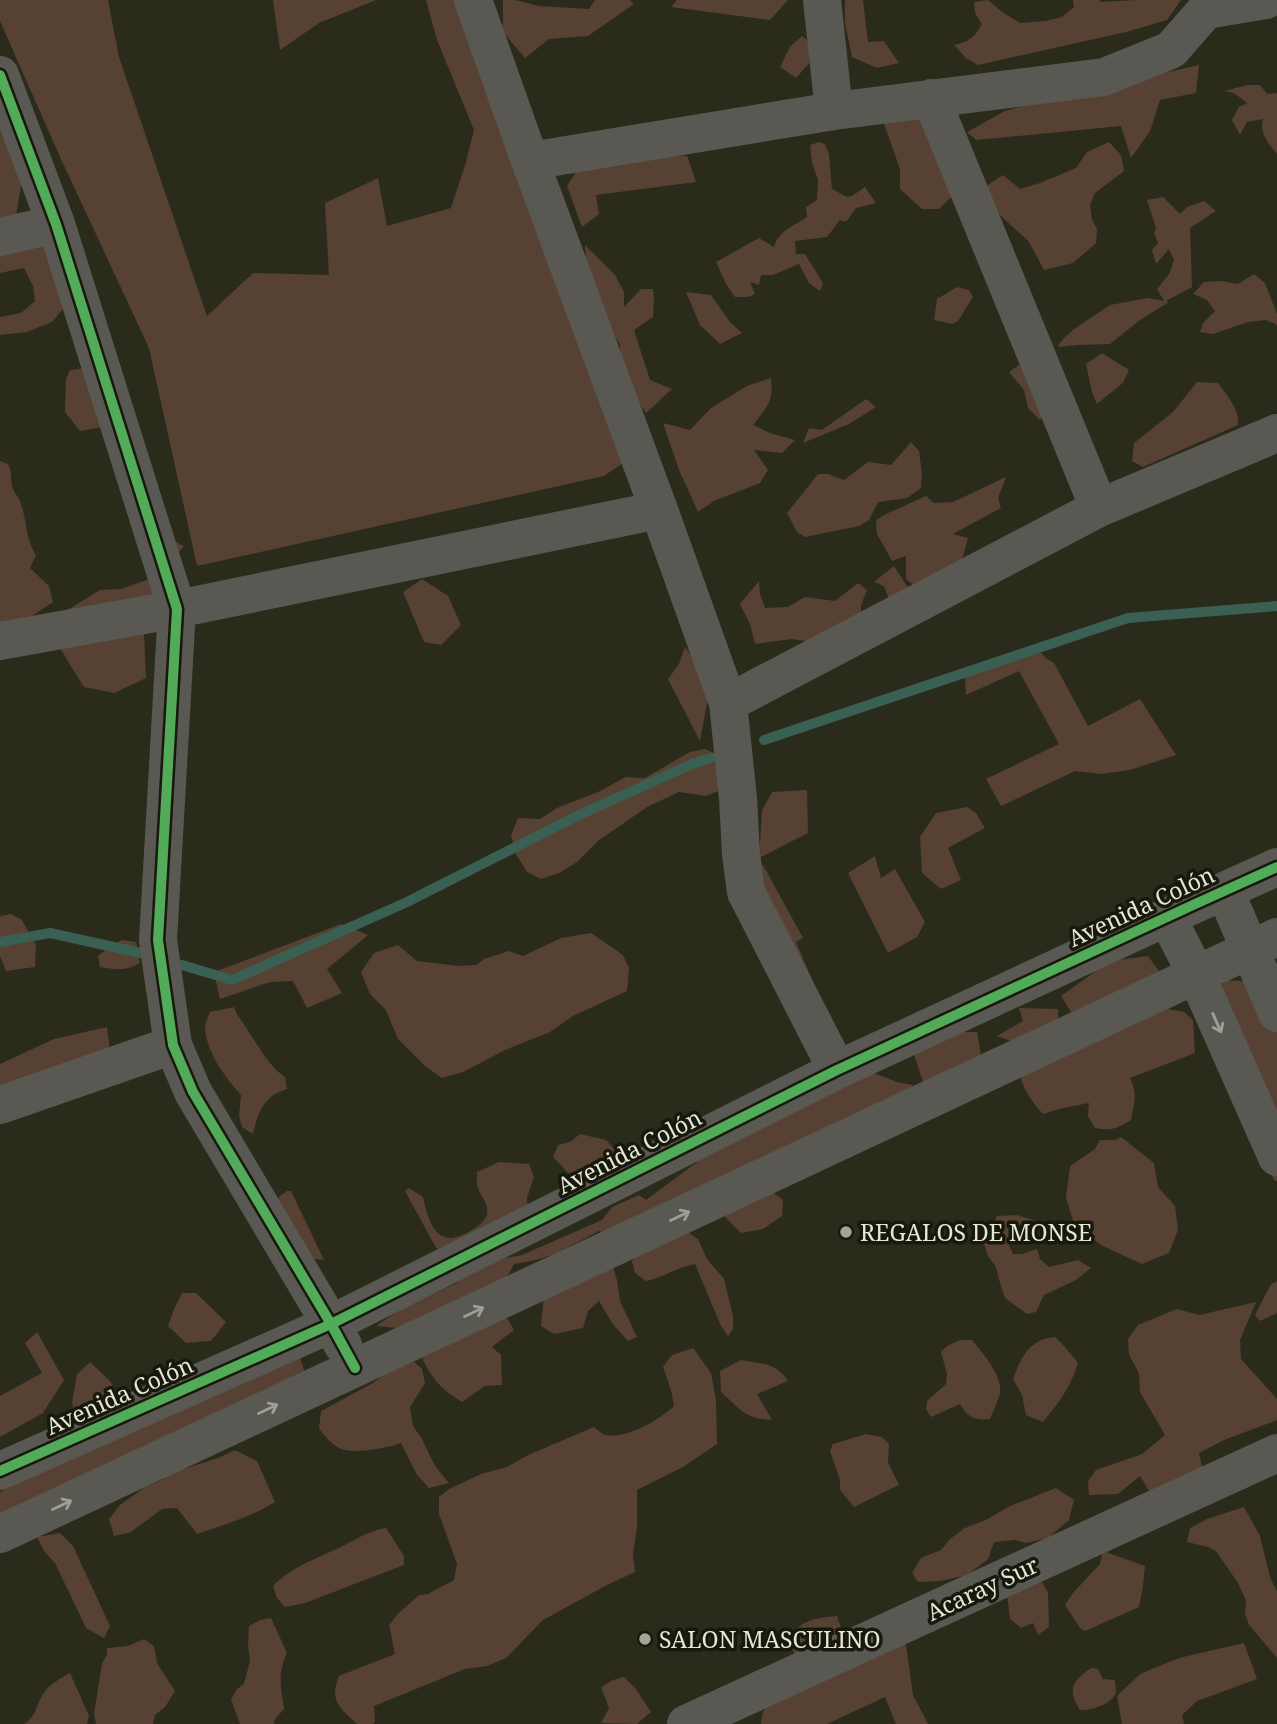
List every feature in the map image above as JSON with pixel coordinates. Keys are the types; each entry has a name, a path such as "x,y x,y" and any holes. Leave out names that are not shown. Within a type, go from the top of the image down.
{"street":[{"path":"474,0 728,703 746,892 837,1070"},
{"path":"822,0 834,111"},
{"path":"530,161 834,111 1104,77 1171,50 1205,5 1266,0"},
{"path":"0,75 56,223 177,609 158,940 173,1045 194,1092 355,1368"},
{"path":"932,98 1099,508"},
{"path":"0,237 56,223"},
{"path":"728,703 1099,508 1277,433"},
{"path":"0,641 177,609 659,510"},
{"name":"Avenida Colón","path":"0,1472 331,1324 837,1070 1277,867"},
{"path":"1225,891 1263,943 1277,1013"},
{"path":"1167,917 1196,974 1277,1157"},
{"path":"0,1534 1263,943"},
{"path":"0,1105 173,1045"},
{"name":"Acaray Sur","path":"686,1724 1277,1453"}],"shaded area":[{"path":"0,0 108,0 119,57 207,316 253,273 329,275 325,203 378,178 387,226 451,208 474,130 437,40 426,0 459,0 623,463 604,476 197,566 149,348 0,21"},
{"path":"273,0 376,0 319,23 280,50"},
{"path":"503,0 539,6 589,9 595,0 630,0 634,4 588,36 549,39 525,58 503,32"},
{"path":"677,0 788,0 770,20 671,7"},
{"path":"845,0 863,0 868,42 884,41 899,63 877,68 852,57 845,23"},
{"path":"988,0 1020,23 1062,17 1074,7 1073,0 1181,0 1167,20 1126,32 978,65 966,58 954,45 968,40 977,32 982,24 975,13 974,2"},
{"path":"802,36 820,51 796,78 780,67 790,47"},
{"path":"1199,65 1196,93 1160,100 1150,131 1131,158 1121,126 976,140 967,132 1005,111"},
{"path":"1260,85 1267,94 1277,93 1277,154 1263,133 1263,119 1247,122 1240,135 1232,120 1239,107 1247,103 1234,93 1224,91"},
{"path":"0,113 21,186 16,216 0,220"},
{"path":"921,114 955,193 939,209 922,209 900,189 900,169 883,121"},
{"path":"819,142 825,144 829,154 832,189 847,197 865,187 876,203 856,208 846,222 840,220 827,237 795,241 796,254 805,254 823,283 820,291 809,283 799,264 773,275 761,275 759,285 750,282 755,294 735,297 716,262 759,238 774,247 783,232 807,217 806,207 817,200 818,180 810,145"},
{"path":"1109,142 1121,155 1124,171 1095,193 1090,205 1092,220 1097,229 1096,243 1073,263 1044,270 1029,242 998,213 983,188 1003,175 1020,189 1040,183 1076,168 1087,152"},
{"path":"635,156 687,156 696,182 596,195 599,214 582,227 567,186 580,166"},
{"path":"1163,197 1180,214 1187,207 1204,201 1216,211 1190,228 1192,287 1166,301 1169,302 1140,320 1110,344 1057,347 1074,329 1110,305 1148,298 1164,301 1157,289 1169,274 1174,260 1169,249 1156,264 1152,250 1158,243 1154,233 1156,228 1147,200"},
{"path":"46,238 68,303 52,322 27,332 0,335 0,317 21,313 35,301 33,286 24,268 0,273 0,246"},
{"path":"585,245 615,275 624,292 624,307 641,289 653,289 653,317 634,330 650,380 672,389 646,413 620,368 620,344 605,323 587,282"},
{"path":"1254,274 1265,283 1277,314 1277,325 1266,320 1248,322 1213,334 1200,332 1203,323 1215,311 1207,300 1193,294 1204,282 1238,284"},
{"path":"957,287 969,290 973,297 958,321 952,324 934,320 937,299"},
{"path":"686,292 711,295 730,322 742,333 720,344 700,325"},
{"path":"1102,353 1129,370 1123,383 1097,404 1086,364"},
{"path":"1022,363 1045,416 1040,420 1028,408 1024,390 1009,372"},
{"path":"87,368 103,427 80,431 65,412 66,379 70,370"},
{"path":"771,378 768,404 753,425 795,440 782,453 754,450 768,470 760,483 714,501 698,512 679,470 663,423 690,430 711,408 747,386"},
{"path":"1197,382 1218,383 1235,408 1238,425 1143,467 1132,461 1134,443 1173,412"},
{"path":"866,399 876,407 849,424 803,443 809,428 822,430"},
{"path":"911,442 919,451 921,488 907,498 878,502 869,520 859,526 805,537 797,532 787,513 818,474 828,474 844,480 868,462 891,465"},
{"path":"0,461 10,467 11,483 20,501 36,555 30,568 49,586 53,602 18,625 0,628"},
{"path":"1006,477 998,498 1001,508 953,534 968,538 962,560 917,588 906,579 906,556 892,561 877,534 876,520 926,496 934,503 953,502"},
{"path":"164,536 184,546 169,564 144,632 146,678 114,693 84,687 59,647 76,627 69,609 100,590 121,589 150,579"},
{"path":"894,566 907,586 929,597 888,597 884,586 874,582"},
{"path":"422,579 448,596 461,625 441,645 424,642 403,592"},
{"path":"759,581 765,608 788,607 805,597 835,601 858,583 867,590 861,605 861,618 818,643 792,639 755,644 750,624 740,604"},
{"path":"1032,645 1054,663 1088,726 1140,699 1176,755 1130,770 1101,774 1075,771 1001,806 986,779 1059,744 1019,671 966,695 965,677"},
{"path":"685,647 711,682 700,741 668,679 679,664"},
{"path":"705,749 728,759 725,788 706,796 679,792 647,807 598,841 577,862 559,873 541,879 527,872 516,854 511,835 518,818 540,819 557,808 598,792 626,777 645,778 690,752"},
{"path":"807,790 808,833 759,858 762,811 772,792"},
{"path":"967,807 976,813 985,828 948,848 961,880 941,889 922,873 920,837 936,813"},
{"path":"875,856 881,878 895,869 925,922 917,937 888,953 848,873"},
{"path":"763,865 803,938 796,942 816,989 751,879"},
{"path":"11,914 22,920 36,945 35,967 6,971 0,956 0,917"},
{"path":"341,924 368,935 327,969 342,993 307,1008 293,981 270,982 220,999 214,972"},
{"path":"591,933 623,955 629,968 627,991 573,1016 550,1032 505,1050 463,1072 442,1078 425,1066 398,1039 386,1010 370,994 361,972 374,953 398,945 417,961 459,966 477,965 484,959 509,951 523,956 561,938"},
{"path":"122,940 136,942 140,963 121,969 100,967 98,956"},
{"path":"1148,956 1163,977 1081,1028 1061,996 1110,961"},
{"path":"1225,980 1277,983 1277,1181 1274,1180 1243,1116 1219,990"},
{"path":"234,1007 266,1058 285,1077 287,1089 273,1096 264,1105 253,1134 242,1127 239,1116 241,1095 218,1064 206,1037 205,1026 210,1012"},
{"path":"1019,1008 1058,1009 1059,1031 1011,1041 997,1036 1023,1021"},
{"path":"1167,1009 1184,1012 1193,1020 1195,1053 1130,1078 1135,1094 1131,1120 1114,1128 1095,1128 1088,1116 1089,1103 1043,1114 1031,1099 1019,1069 1082,1042 1108,1037"},
{"path":"107,1027 111,1058 0,1098 0,1064 54,1039"},
{"path":"947,1032 977,1032 982,1061 932,1108 912,1049"},
{"path":"869,1071 913,1085 893,1126 770,1190 783,1200 782,1216 763,1229 741,1233 724,1216 613,1234 599,1231 555,1254 514,1264 507,1277 408,1329 376,1326 404,1307 457,1283 476,1263 522,1255 602,1220 612,1207 639,1195 646,1200 720,1145"},
{"path":"580,1134 606,1140 618,1153 599,1171 571,1176 553,1157 558,1145 570,1142"},
{"path":"1121,1137 1154,1163 1158,1187 1175,1206 1178,1230 1169,1253 1142,1264 1103,1246 1075,1227 1066,1198 1070,1166 1095,1149 1100,1140 1116,1140"},
{"path":"499,1162 529,1164 534,1177 527,1198 528,1212 443,1254 435,1246 405,1191 409,1188 423,1197 430,1221 438,1233 447,1238 457,1237 473,1229 485,1218 487,1207 477,1186 477,1172"},
{"path":"287,1191 291,1191 324,1260 304,1258 275,1204"},
{"path":"1017,1215 1033,1220 1015,1227 1008,1243 1013,1254 1037,1249 1040,1259 1049,1267 1078,1260 1091,1268 1076,1280 1044,1295 1036,1312 1027,1314 1005,1298 996,1267 988,1256 983,1241 997,1216"},
{"path":"685,1230 698,1239 707,1259 724,1279 733,1316 733,1329 728,1336 721,1326 695,1264 646,1281 635,1273 632,1261 642,1247"},
{"path":"611,1260 620,1301 637,1337 628,1341 612,1323 599,1301 588,1311 583,1328 554,1334 541,1326 544,1294"},
{"path":"1277,1281 1277,1313 1260,1321 1255,1315 1271,1284"},
{"path":"182,1293 196,1293 226,1322 211,1341 186,1343 168,1326"},
{"path":"1256,1302 1240,1340 1241,1359 1277,1399 1277,1420 1224,1440 1199,1453 1208,1496 1154,1499 1140,1476 1118,1494 1089,1495 1088,1481 1096,1470 1142,1454 1165,1435 1140,1392 1139,1374 1129,1354 1128,1339 1138,1325 1177,1309 1199,1315"},
{"path":"504,1313 514,1330 492,1347 501,1355 502,1385 485,1386 462,1402 438,1383 422,1358"},
{"path":"37,1332 64,1380 43,1413 0,1437 0,1396 42,1373 25,1343"},
{"path":"1055,1337 1078,1363 1064,1395 1043,1422 1026,1415 1022,1395 1013,1379 1023,1357 1032,1346 1039,1341"},
{"path":"960,1340 972,1340 998,1379 1000,1393 990,1419 972,1417 960,1404 931,1417 926,1409 927,1401 946,1384 947,1374 941,1352"},
{"path":"297,1347 307,1380 0,1522 0,1492"},
{"path":"693,1348 711,1373 716,1400 717,1444 683,1467 637,1490 637,1528 633,1554 635,1572 543,1620 506,1658 487,1666 465,1669 374,1706 373,1724 357,1724 345,1713 335,1692 339,1676 395,1654 389,1625 419,1595 428,1594 454,1580 457,1564 439,1514 439,1497 449,1489 481,1474 507,1467 528,1455 594,1427 611,1436 651,1423 674,1406 663,1367 672,1355"},
{"path":"741,1360 773,1367 788,1381 757,1394 772,1420 749,1415 721,1392 720,1371"},
{"path":"413,1361 422,1369 425,1383 410,1407 413,1426 435,1466 449,1483 429,1488 417,1475 401,1443 370,1450 345,1450 333,1444 319,1428 321,1411 373,1383 392,1369"},
{"path":"90,1362 111,1382 120,1408 78,1425 72,1403 77,1374"},
{"path":"866,1434 882,1437 889,1444 888,1462 899,1485 854,1507 840,1490 840,1480 830,1451 833,1444"},
{"path":"235,1450 257,1461 275,1502 247,1516 197,1534 177,1508 162,1509 131,1532 114,1536 109,1519 120,1505 145,1487 171,1473"},
{"path":"1056,1488 1074,1500 1069,1520 1048,1538 1026,1543 1015,1540 994,1542 988,1559 967,1575 940,1581 918,1582 912,1573 921,1558 941,1550 965,1528"},
{"path":"1244,1507 1260,1536 1270,1577 1277,1591 1277,1658 1249,1625 1245,1613 1246,1600 1216,1551 1187,1542 1190,1528 1207,1519"},
{"path":"386,1528 404,1556 404,1565 305,1603 285,1607 277,1598 273,1586 293,1570 364,1535"},
{"path":"60,1533 73,1546 110,1626 104,1638 86,1628 55,1563 44,1551 37,1537"},
{"path":"1103,1551 1145,1566 1139,1607 1085,1631 1080,1628 1065,1605 1100,1564"},
{"path":"1042,1582 1048,1593 1049,1627 1038,1635 1033,1623 1021,1628 1010,1619 1007,1594"},
{"path":"837,1616 843,1634 905,1638 913,1695 928,1724 896,1724 885,1697 827,1724 761,1724 769,1698 795,1658 793,1637 796,1630 808,1621"},
{"path":"271,1618 287,1653 281,1674 284,1709 274,1724 240,1724 231,1699 244,1684 250,1661 249,1626"},
{"path":"144,1639 154,1646 157,1663 175,1691 165,1707 155,1715 153,1724 96,1724 94,1714 107,1648 128,1646"},
{"path":"1244,1643 1257,1679 1197,1701 1182,1715 1184,1724 1122,1724 1117,1696 1139,1675 1179,1658"},
{"path":"1091,1668 1098,1669 1103,1679 1115,1680 1116,1692 1106,1703 1080,1710 1074,1697 1074,1686 1079,1677"},
{"path":"70,1673 89,1716 87,1724 24,1724 32,1717 48,1687"},
{"path":"624,1677 636,1689 651,1712 637,1724 601,1723 609,1708 601,1687"}],"waterway":[{"path":"764,740 1128,618 1277,606"},
{"path":"182,965 232,980 407,902 579,815 711,758"},
{"path":"0,942 50,933 150,955"}],"cycle path":[{"path":"0,75 56,224 177,609 158,940 173,1045 193,1092 355,1368"},
{"path":"0,1471 331,1324 837,1070 1277,867"}],"place":[{"name":"REGALOS DE MONSE","path":"846,1232"},
{"name":"SALON MASCULINO","path":"645,1639"}]}
